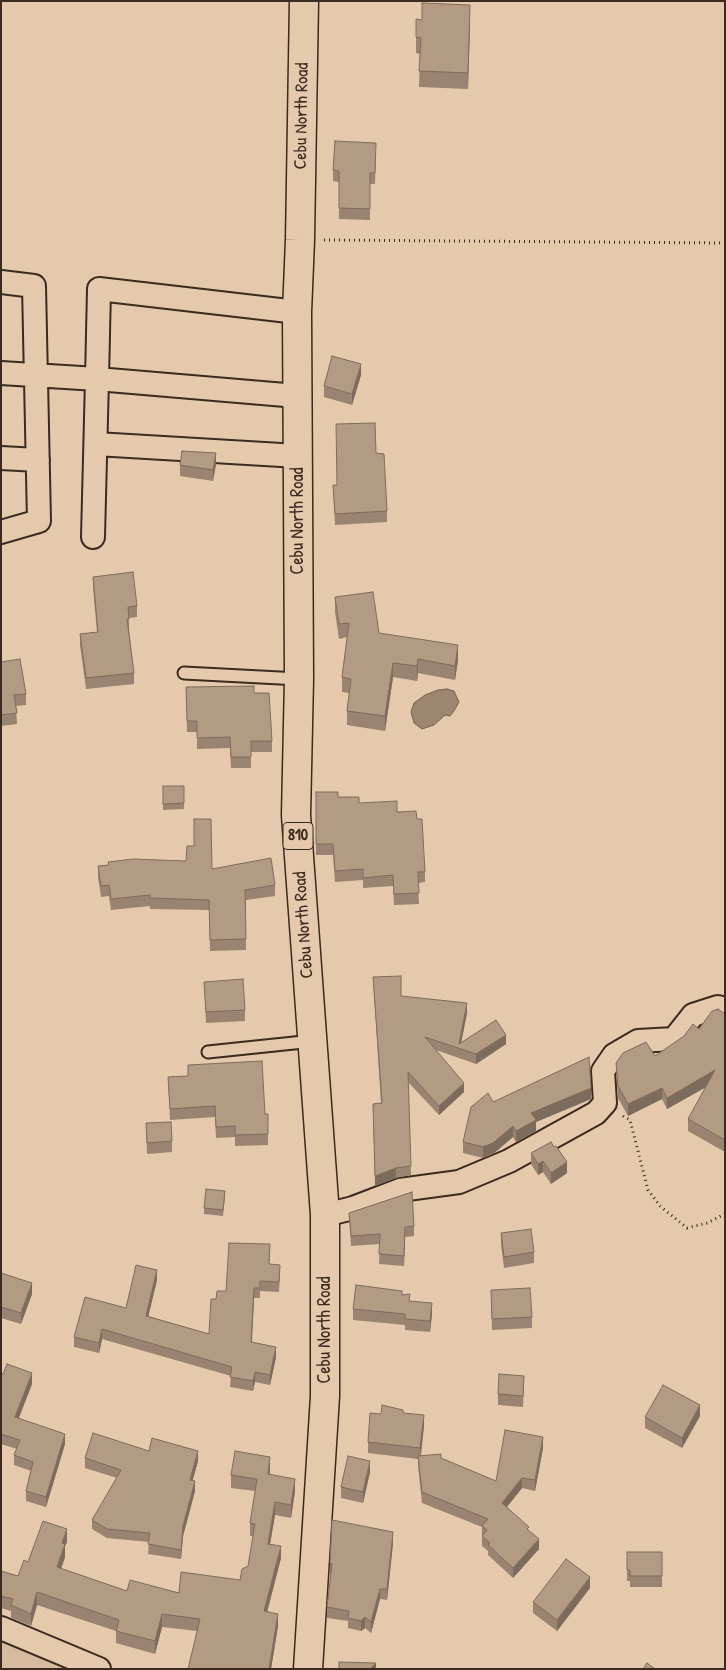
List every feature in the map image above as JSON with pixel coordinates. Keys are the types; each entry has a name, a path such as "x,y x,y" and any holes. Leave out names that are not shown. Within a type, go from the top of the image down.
{"highway":[{"name":"Cebu North Road","path":"304,1 297,312 298,679 296,815 325,1215 325,1396 308,1669"}],"street":[{"path":"1,282 34,286 39,521 1,532"},
{"path":"93,537 99,289 297,312"},
{"path":"1,374 298,396"},
{"path":"96,444 298,456"},
{"path":"1,458 38,460"},
{"path":"325,1215 353,1208 400,1190 459,1182 509,1162 596,1113 605,1103 603,1071 614,1055 638,1042 674,1039 693,1015 718,1007 725,1010"},
{"path":"1,1628 99,1669"}],"lane":[{"path":"184,673 298,679"},
{"path":"208,1052 313,1041"}],"path":[{"path":"300,240 725,243"},
{"path":"605,1103 630,1120 648,1190 660,1206 687,1228 708,1223 725,1214"}],"shaded area":[{"path":"447,689 454,691 459,702 450,716 445,715 434,725 422,729 414,723 411,712 414,703 425,695"},
{"path":"1,1640 67,1669 1,1669"}],"building":[{"path":"422,3 470,5 468,73 419,71 421,38 416,37 416,19 422,20"},
{"path":"335,141 376,143 375,173 370,173 370,209 339,208 339,171 333,170"},
{"path":"332,356 361,364 352,394 324,386"},
{"path":"375,423 376,453 384,454 387,511 335,514 333,485 337,485 336,424"},
{"path":"182,451 216,453 213,470 180,465"},
{"path":"133,572 137,606 128,607 129,619 127,619 134,673 86,678 80,634 98,632 93,577"},
{"path":"373,592 379,633 458,645 455,666 418,659 417,666 393,663 385,716 347,711 351,679 342,677 349,623 339,624 335,597"},
{"path":"20,659 26,694 14,695 17,713 1,715 1,662"},
{"path":"254,686 254,693 269,693 272,741 251,741 251,757 231,757 230,737 197,738 197,721 187,721 186,687"},
{"path":"163,786 184,786 184,803 163,804"},
{"path":"316,792 338,792 338,797 359,797 359,803 397,801 397,812 416,811 417,819 422,819 425,872 418,872 419,893 394,894 393,875 363,878 363,869 335,871 333,844 316,844"},
{"path":"194,819 211,819 212,869 271,858 275,885 245,890 246,939 210,940 209,900 150,898 150,895 111,899 109,885 101,886 98,866 109,865 108,862 133,859 186,861 187,846 194,846"},
{"path":"401,976 401,996 467,1003 459,1044 496,1020 506,1035 476,1054 425,1037 464,1083 439,1106 408,1072 411,1166 396,1168 375,1176 373,1104 382,1103 373,977"},
{"path":"243,979 245,1010 206,1012 204,982"},
{"path":"718,1009 725,1014 725,1140 688,1119 715,1070 667,1098 662,1088 628,1104 618,1086 616,1063 623,1053 646,1042 655,1056 684,1036 693,1024 699,1029 712,1011"},
{"path":"589,1057 591,1088 531,1113 536,1120 516,1131 513,1126 493,1143 483,1147 463,1142 471,1107 488,1093 493,1102"},
{"path":"262,1061 265,1114 268,1114 268,1134 235,1135 235,1126 216,1127 215,1106 170,1109 168,1077 188,1076 188,1065"},
{"path":"171,1122 172,1141 147,1143 146,1123"},
{"path":"551,1142 567,1162 551,1173 543,1161 538,1164 531,1153"},
{"path":"206,1189 225,1191 223,1210 204,1208"},
{"path":"412,1192 414,1226 405,1227 404,1256 379,1254 380,1234 351,1236 349,1213"},
{"path":"531,1229 534,1252 504,1257 501,1233"},
{"path":"229,1243 270,1244 269,1264 280,1265 279,1282 260,1281 260,1288 254,1288 251,1342 276,1347 270,1375 255,1372 253,1381 230,1377 232,1367 102,1329 99,1343 74,1337 85,1297 126,1308 136,1265 157,1270 146,1316 209,1334 211,1299 216,1299 217,1291 226,1291"},
{"path":"1,1273 32,1283 21,1313 1,1307"},
{"path":"356,1285 402,1291 402,1295 410,1294 409,1301 432,1303 430,1321 405,1319 405,1314 353,1309"},
{"path":"530,1288 532,1317 492,1319 491,1290"},
{"path":"7,1364 32,1373 15,1417 65,1434 46,1497 26,1491 33,1462 14,1455 20,1440 1,1434 1,1373 3,1374"},
{"path":"499,1374 524,1376 523,1396 498,1394"},
{"path":"663,1385 700,1405 682,1438 645,1417"},
{"path":"382,1405 403,1410 403,1413 424,1415 420,1448 368,1442 370,1413 381,1414"},
{"path":"505,1430 543,1437 535,1480 522,1478 502,1503 529,1527 527,1529 539,1539 513,1568 488,1545 490,1543 482,1536 487,1530 482,1526 488,1519 422,1492 418,1456 441,1454 441,1458 496,1481"},
{"path":"93,1433 149,1451 152,1438 198,1451 190,1480 195,1481 183,1526 181,1550 148,1544 150,1533 107,1529 92,1520 121,1470 85,1458"},
{"path":"235,1451 270,1457 268,1474 295,1479 291,1505 275,1502 268,1544 281,1546 264,1611 278,1614 269,1669 188,1669 200,1619 162,1614 155,1641 116,1631 119,1620 37,1592 31,1614 11,1605 13,1599 1,1596 1,1571 18,1576 24,1560 28,1562 43,1521 67,1529 62,1543 65,1544 57,1567 127,1591 130,1580 179,1593 181,1572 240,1580 242,1569 248,1566 255,1524 250,1523 257,1479 231,1475"},
{"path":"348,1456 370,1461 363,1492 341,1487"},
{"path":"332,1520 393,1532 387,1589 380,1589 371,1622 365,1617 361,1621 348,1618 349,1611 327,1607 332,1564 330,1563"},
{"path":"627,1552 662,1552 662,1576 630,1576 630,1570 627,1570"},
{"path":"566,1559 590,1577 557,1620 533,1602"},
{"path":"339,1662 376,1663 370,1669 339,1669"},
{"path":"647,1663 655,1669 643,1669"}]}
